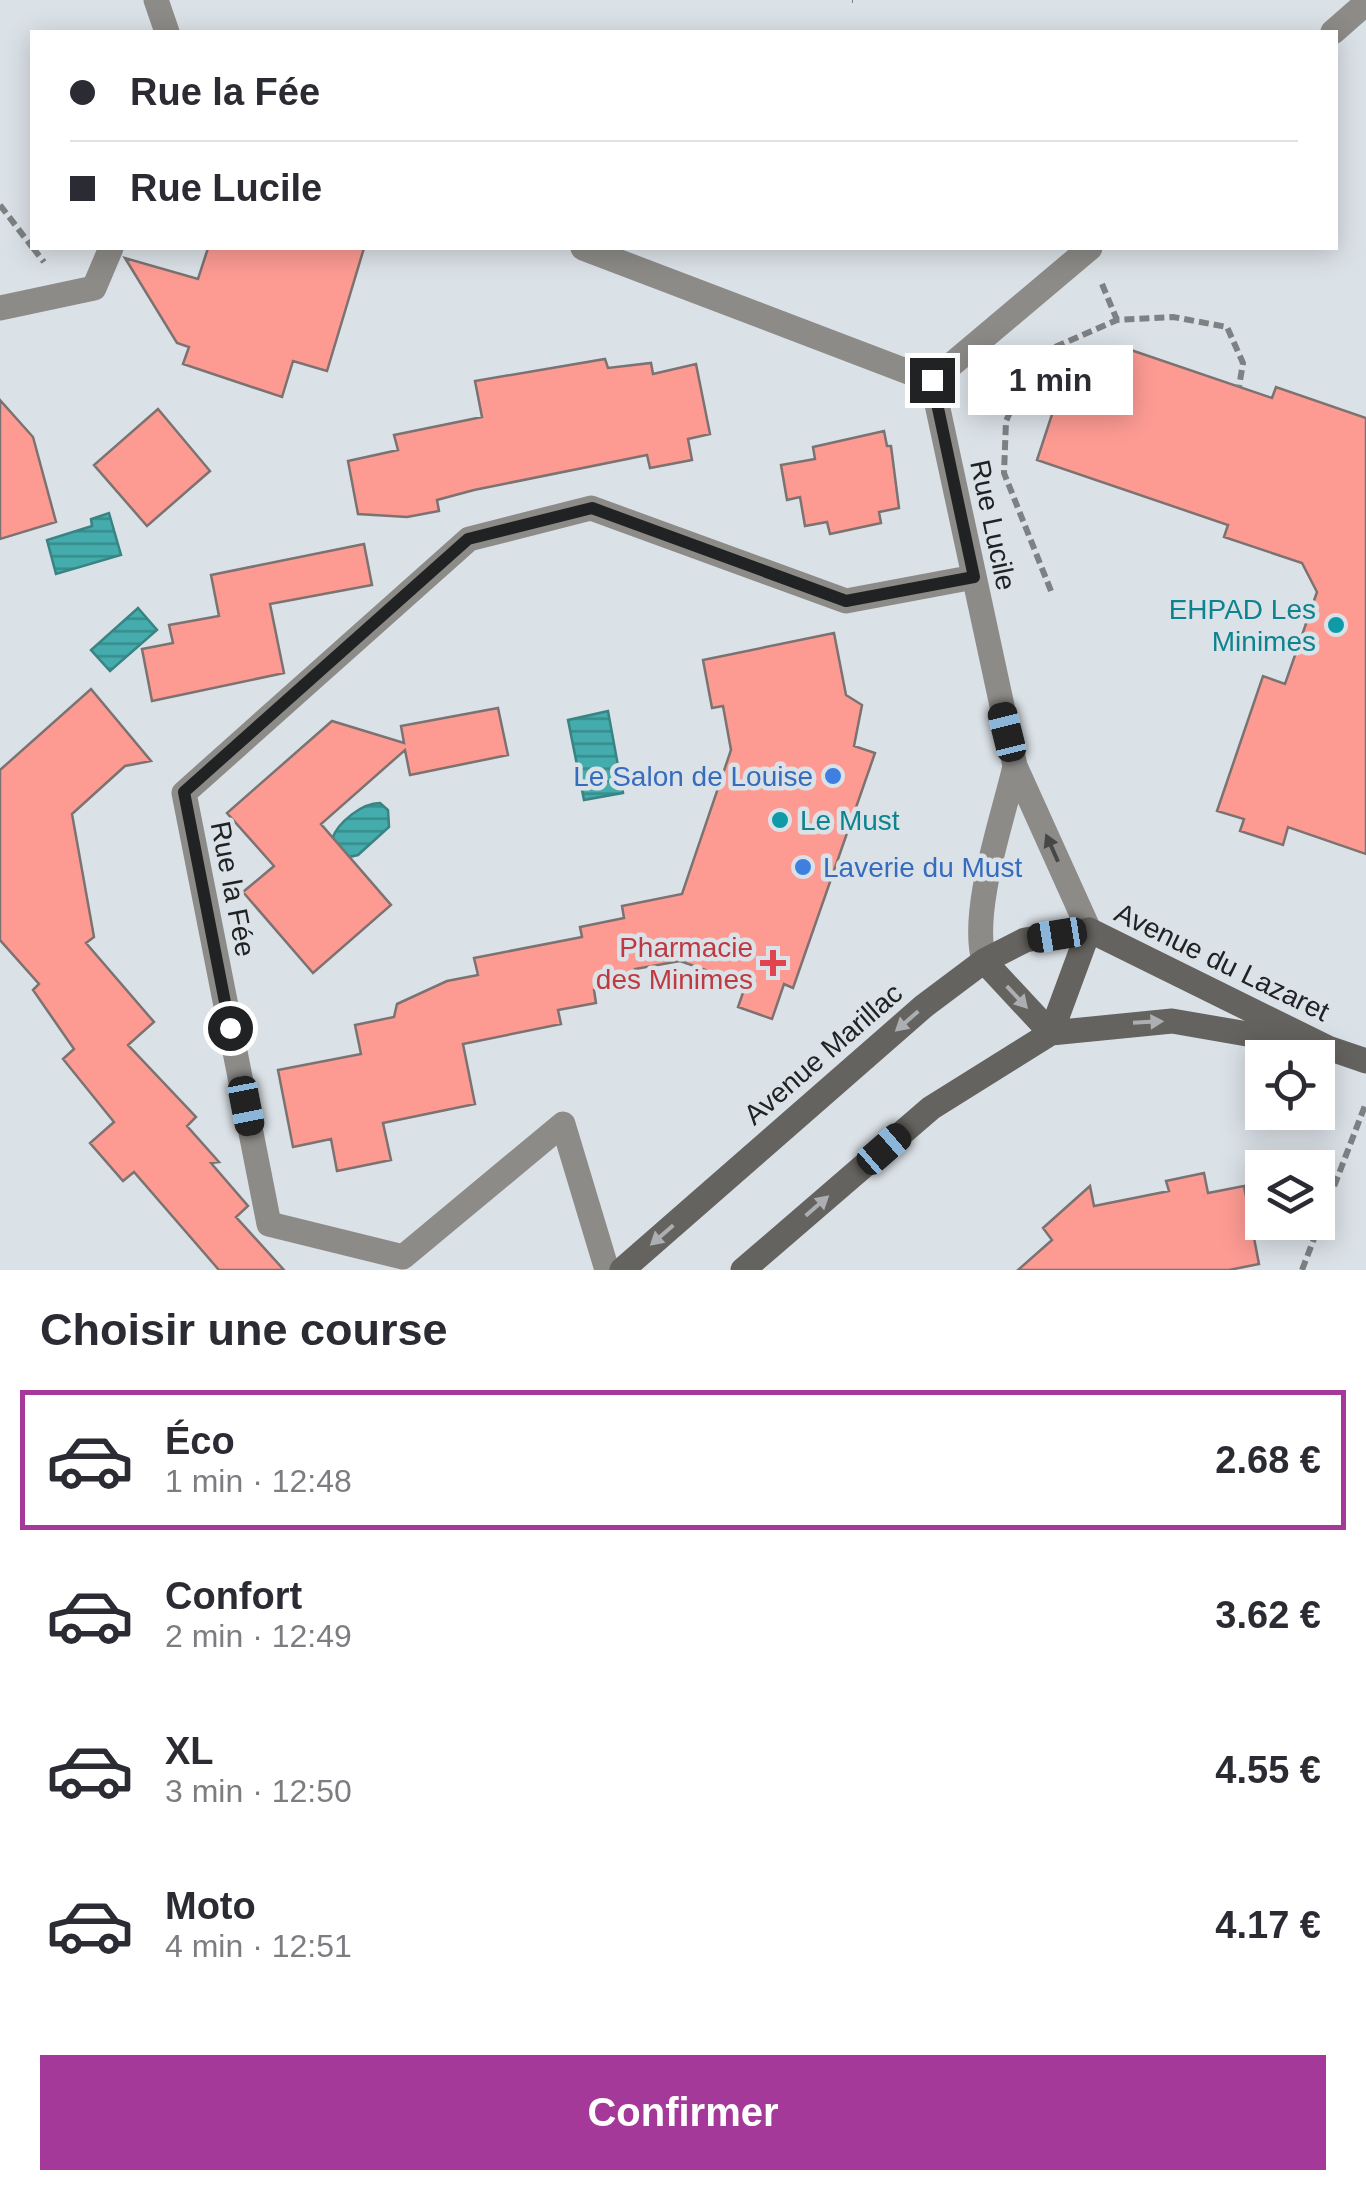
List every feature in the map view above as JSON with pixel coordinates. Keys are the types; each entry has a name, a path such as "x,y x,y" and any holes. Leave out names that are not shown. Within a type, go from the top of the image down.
{"street":[{"path":"156,0 166,30"},
{"path":"1334,30 1366,3"},
{"path":"0,308 94,288 110,250"},
{"path":"588,250 932,380 1088,250"},
{"name":"Rue Lucile","path":"932,380 1015,766 1089,930"},
{"name":"Rue la Fée","path":"607,1270 563,1124 402,1257 269,1224 184,792 468,539 592,508 846,601 974,577"},
{"name":"Rue Lucile","path":"984,961 979,944 989,876 1015,766"},
{"path":"743,1270 931,1108 1051,1034 1089,930"},
{"name":"Avenue Marillac","path":"622,1270 924,1006 984,961 1025,940 1089,930"},
{"name":"Avenue du Lazaret","path":"1089,930 1312,1040"},
{"path":"984,961 1051,1034"},
{"name":"Avenue du Lazaret","path":"1051,1034 1172,1021 1282,1040"},
{"name":"Avenue du Lazaret","path":"1335,1050 1366,1061"}],"path":[{"path":"0,206 30,244"},
{"path":"1051,590 1004,473 1006,421 1030,368 1054,348 1117,320 1173,317 1227,326 1243,363 1239,387"},
{"path":"1302,1270 1366,1103"}],"water":[{"path":"109,513 121,555 56,574 47,540 92,526 91,519"},
{"path":"138,608 157,630 110,671 91,650"},
{"path":"608,711 623,793 584,800 568,720"},
{"path":"380,803 388,810 389,827 358,855 345,858 332,839 335,833 358,810"}],"building":[{"path":"207,250 363,250 327,371 293,361 282,397 183,364 189,347 177,343 125,258 198,279"},
{"name":"EHPAD Les Minimes","path":"1125,348 1272,398 1276,387 1366,418 1366,854 1288,827 1283,845 1240,831 1244,819 1217,811 1263,676 1285,684 1317,592 1302,563 1224,537 1228,525 1037,460 1060,390 1105,406"},
{"path":"605,359 608,368 651,363 653,374 696,364 710,434 688,439 692,460 650,468 647,455 474,490 437,500 439,511 407,517 358,514 348,461 398,450 394,435 482,417 475,381"},
{"path":"0,400 33,437 56,522 0,539"},
{"path":"158,409 210,471 147,526 94,465"},
{"path":"884,431 887,446 891,446 899,508 879,512 881,523 830,534 827,522 805,526 800,497 787,500 781,465 815,459 813,447"},
{"path":"364,544 372,585 270,604 284,673 152,701 142,649 173,643 169,625 219,616 211,575"},
{"path":"834,633 846,695 862,705 854,746 875,753 793,988 784,984 772,1019 738,1007 746,984 680,961 635,969 637,982 594,990 596,1003 558,1010 561,1024 463,1044 475,1104 383,1123 391,1160 337,1171 331,1139 293,1147 278,1070 361,1054 355,1025 394,1017 397,1004 447,981 478,975 474,958 582,937 580,927 624,918 622,906 682,894 731,750 723,706 712,708 703,660"},
{"path":"91,689 151,761 125,766 72,814 94,937 86,943 154,1022 128,1045 196,1117 187,1126 219,1162 211,1163 248,1206 236,1217 284,1270 219,1270 134,1172 123,1181 90,1143 114,1122 63,1059 74,1049 33,990 39,984 0,940 0,770"},
{"path":"498,708 508,755 410,775 405,750 321,824 391,905 313,973 243,892 274,866 227,813 332,721 404,743 401,726"},
{"path":"1204,1173 1208,1193 1244,1186 1245,1240 1254,1240 1259,1264 1229,1270 1018,1270 1052,1240 1043,1228 1090,1186 1094,1206 1169,1191 1166,1181"}],"place":[{"name":"EHPAD Les Minimes","path":"1336,625"},
{"name":"Le Salon de Louise","path":"833,776"},
{"name":"Le Must","path":"780,820"},
{"name":"Laverie du Must","path":"803,867"},
{"name":"Pharmacie des Minimes","path":"773,963"}],"route":[{"path":"230,1028 184,792 468,539 592,508 846,601 974,577 932,380"}]}
